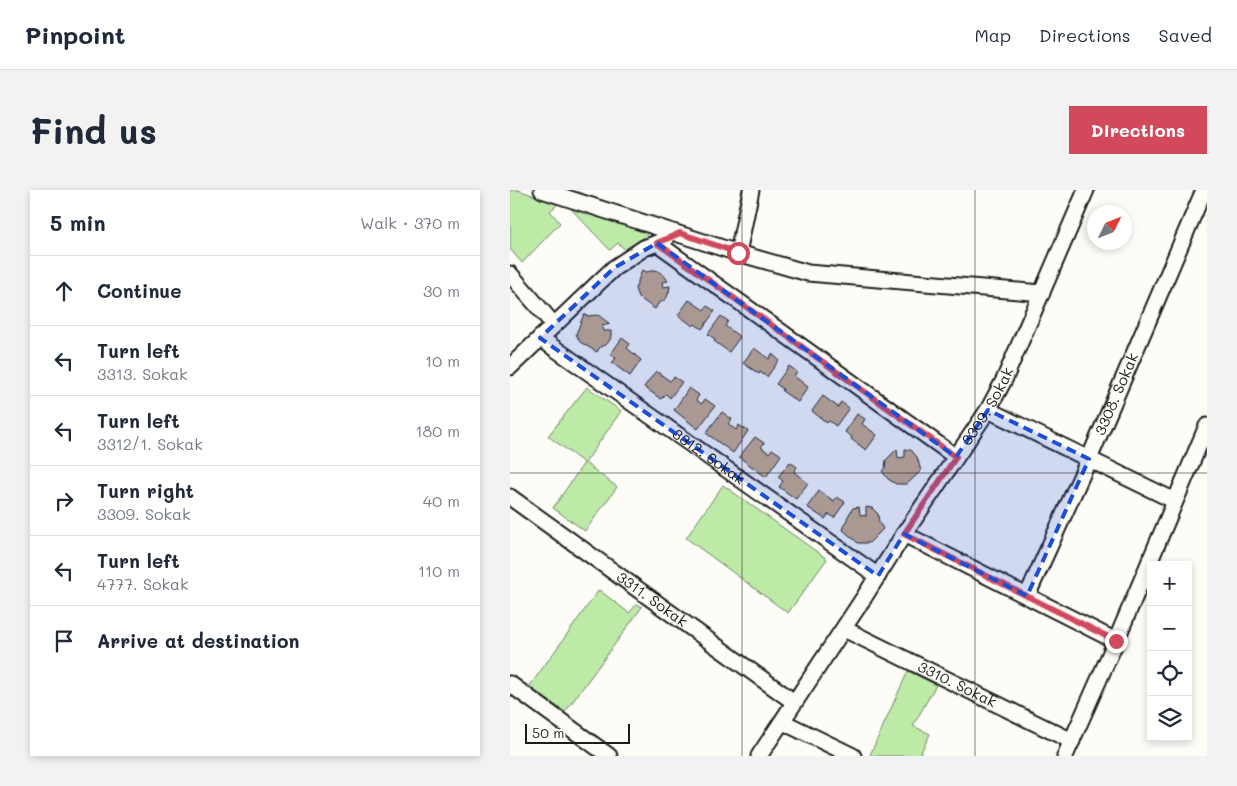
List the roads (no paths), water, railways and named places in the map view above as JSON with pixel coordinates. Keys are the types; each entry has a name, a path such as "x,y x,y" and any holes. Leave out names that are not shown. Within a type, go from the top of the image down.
{"street":[{"path":"542,190 738,253 808,273 1042,293"},
{"path":"738,253 751,190"},
{"name":"3309. Sokak","path":"759,756 844,629 904,534 988,410 1004,380 1086,190"},
{"name":"3308. Sokak","path":"1028,596 1204,190"},
{"path":"510,367 614,268 644,248 680,233"},
{"path":"657,243 956,457"},
{"path":"510,274 554,325"},
{"name":"3312. Sokak","path":"540,338 878,576"},
{"path":"988,410 1175,501"},
{"path":"1065,756 1207,426"},
{"name":"3311. Sokak","path":"510,497 794,702"},
{"path":"904,534 1116,641"},
{"name":"3310. Sokak","path":"844,629 1072,741"},
{"path":"510,684 609,756"},
{"path":"782,722 853,756"}]}
